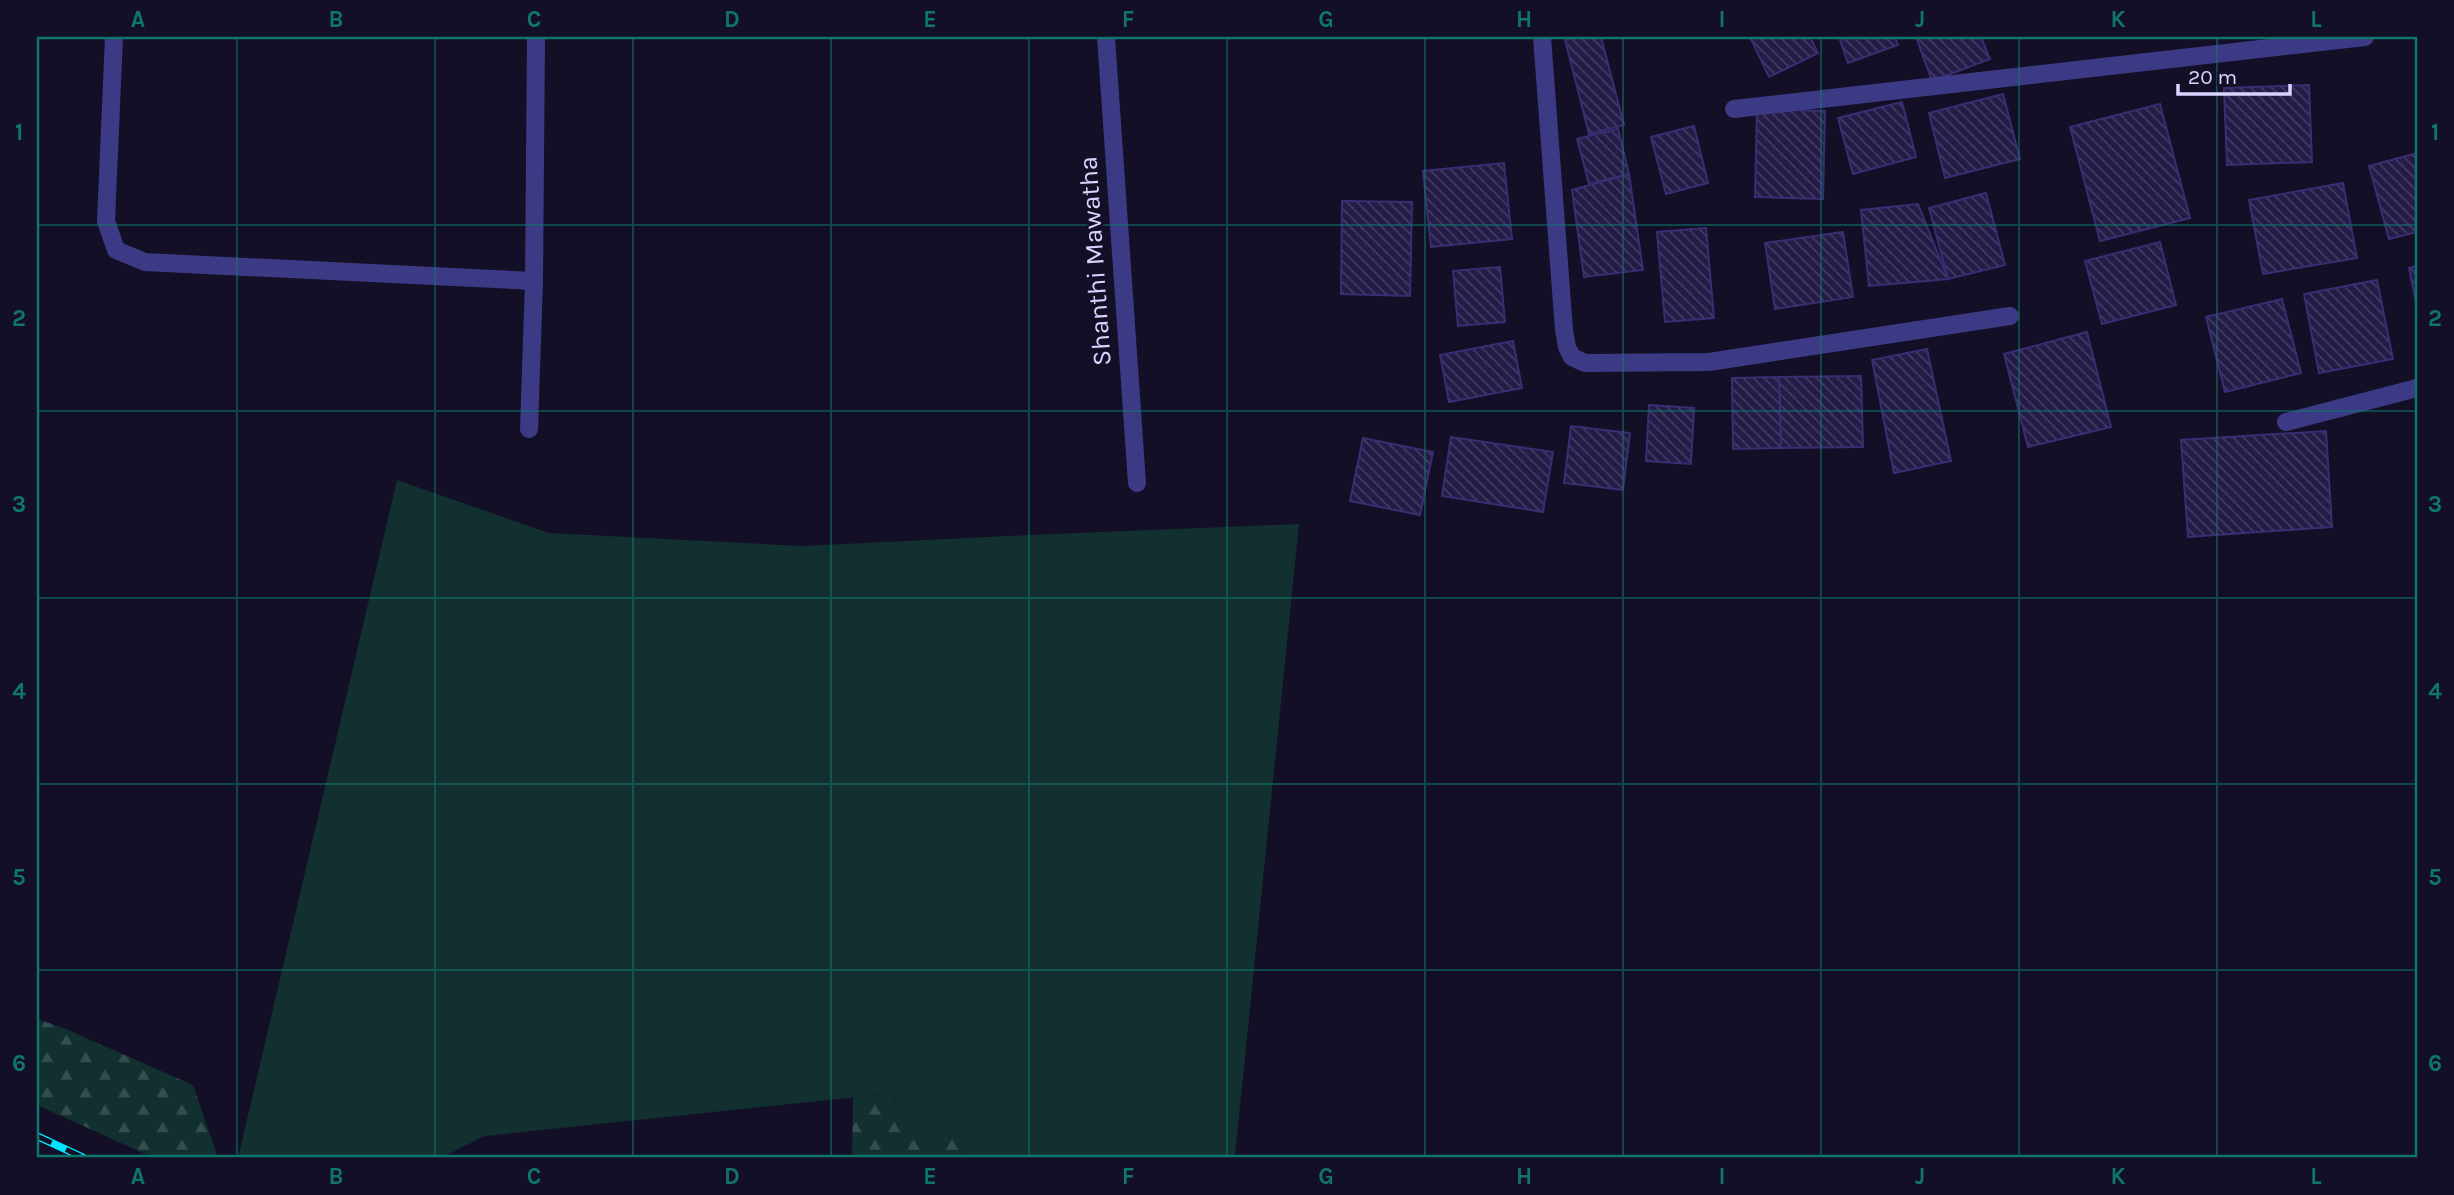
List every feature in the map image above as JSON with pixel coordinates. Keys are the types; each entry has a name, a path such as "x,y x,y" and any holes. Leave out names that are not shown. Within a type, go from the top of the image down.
{"street":[{"path":"114,37 106,221 116,250 145,262 534,281"},
{"path":"529,429 537,37"},
{"name":"Shanthi Mawatha","path":"1106,37 1137,482"},
{"path":"1542,37 1564,330 1572,357 1585,363 1709,362 2010,316"},
{"path":"1734,109 2365,37"},
{"path":"2286,422 2417,388"}],"green space":[{"path":"397,480 549,533 803,546 1299,524 1235,1156 968,1158 963,1138 923,1133 887,1094 485,1136 441,1158 238,1158"},
{"path":"37,1019 193,1085 218,1158 154,1158 37,1105"},
{"path":"887,1094 923,1133 963,1138 968,1158 852,1158 853,1098"},
{"path":"1235,1156 1235,1158 1080,1158"}],"building":[{"path":"1601,37 1624,125 1589,134 1565,40"},
{"path":"1750,37 1810,37 1818,53 1769,77"},
{"path":"1839,37 1895,37 1898,45 1848,63"},
{"path":"1916,37 1981,37 1990,59 1932,81"},
{"path":"2309,85 2312,162 2227,165 2224,88"},
{"path":"2003,94 2020,159 1945,178 1929,113"},
{"path":"1902,102 1916,157 1853,174 1838,118"},
{"path":"2160,104 2190,218 2100,241 2070,127"},
{"path":"1757,109 1825,111 1823,199 1755,197"},
{"path":"1694,126 1708,183 1666,194 1651,137"},
{"path":"1618,129 1629,174 1589,184 1577,139"},
{"path":"2417,153 2417,232 2389,239 2369,166"},
{"path":"1504,163 1512,239 1431,247 1423,171"},
{"path":"1629,174 1643,270 1584,277 1572,190"},
{"path":"2343,183 2357,258 2263,274 2249,200"},
{"path":"1986,193 2005,265 1948,279 1929,208"},
{"path":"1342,201 1412,202 1410,296 1341,294"},
{"path":"1918,204 1948,279 1869,286 1861,210"},
{"path":"1706,228 1714,318 1665,322 1657,232"},
{"path":"1843,232 1853,297 1775,309 1765,243"},
{"path":"2160,242 2176,305 2102,324 2085,261"},
{"path":"2417,266 2417,308 2409,268"},
{"path":"1500,267 1505,322 1458,326 1453,271"},
{"path":"2377,280 2393,359 2319,373 2304,294"},
{"path":"2282,299 2301,373 2225,392 2206,317"},
{"path":"2087,332 2111,427 2028,447 2004,354"},
{"path":"1513,341 1522,388 1449,402 1440,355"},
{"path":"1927,349 1951,461 1894,473 1872,360"},
{"path":"1861,376 1863,447 1781,448 1779,377"},
{"path":"1779,377 1781,448 1733,449 1732,378"},
{"path":"1649,405 1694,408 1691,464 1646,461"},
{"path":"1571,426 1630,433 1623,490 1564,483"},
{"path":"2326,431 2332,527 2188,537 2181,440"},
{"path":"1451,437 1553,452 1543,512 1442,496"},
{"path":"1363,438 1433,452 1420,515 1350,501"}],"railway":[{"path":"37,1136 84,1158"}]}
